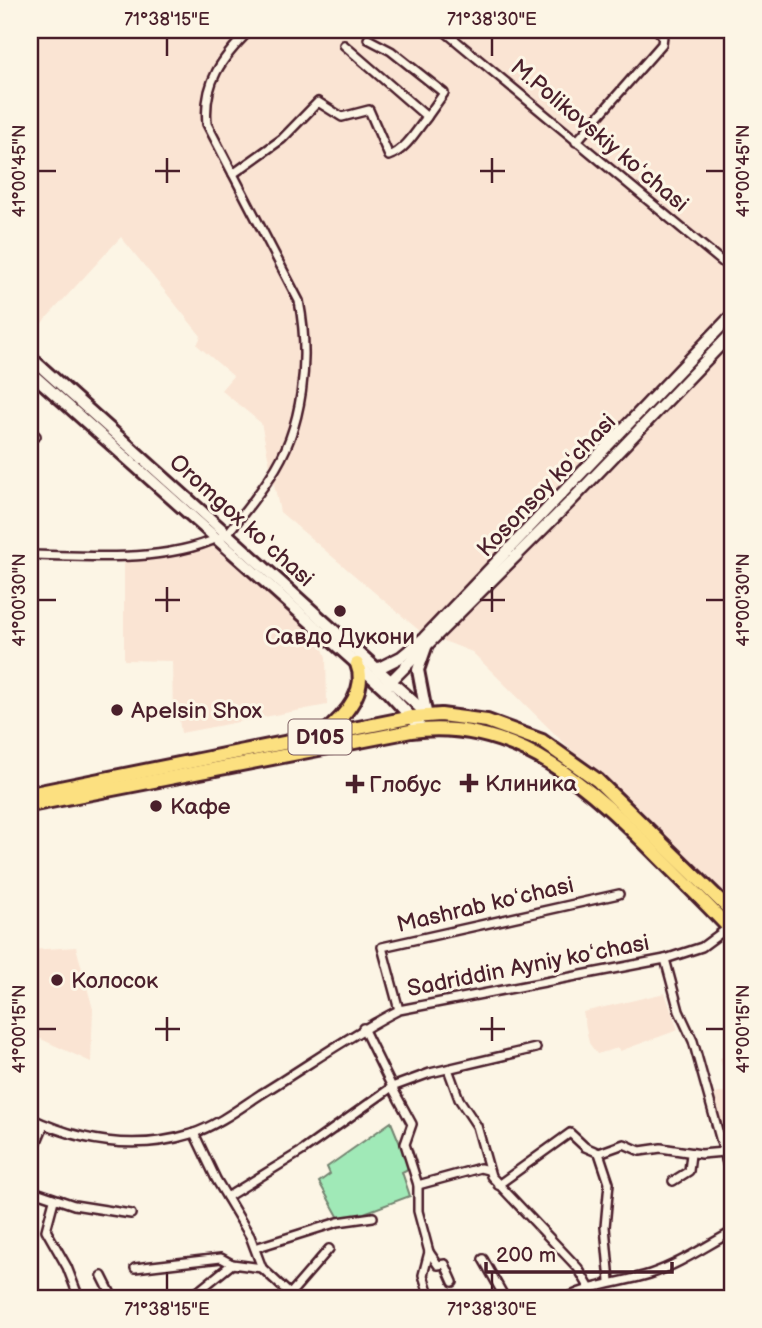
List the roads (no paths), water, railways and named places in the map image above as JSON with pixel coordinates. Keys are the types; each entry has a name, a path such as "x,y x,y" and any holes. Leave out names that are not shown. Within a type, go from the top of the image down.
{"main road":[{"name":"Oromgox ko‘chasi","path":"30,357 377,669 413,717 427,729"},
{"name":"Oromgox ko‘chasi","path":"33,377 357,664 427,714"},
{"path":"426,647 418,670 427,714 427,729"},
{"path":"318,737 355,698 361,680 357,664"},
{"name":"D105","path":"30,794 427,714 487,722 520,731 573,760 732,912"},
{"name":"D105","path":"30,805 427,729 479,733 506,740 564,769 647,845 730,929"}],"street":[{"path":"30,555 148,553 196,547 217,539 228,533 272,475 295,425 301,398 303,319 292,283 211,136 205,109 216,67 250,30"},
{"name":"M.Polikovskiy koʻchasi","path":"443,30 732,270"},
{"path":"576,142 663,44 663,36 657,30"},
{"path":"233,174 282,139 318,102 342,117 369,110 389,156 397,152 444,93 391,51 368,39"},
{"path":"344,45 427,117"},
{"name":"Kosonsoy koʻchasi","path":"377,669 410,651 433,629 732,315"},
{"name":"Kosonsoy koʻchasi","path":"388,684 732,333"},
{"name":"Mashrab koʻchasi","path":"398,1010 382,947 620,894"},
{"name":"Sadriddin Ayniy koʻchasi","path":"30,1118 76,1137 119,1143 194,1133 234,1112 363,1028 398,1010 665,958 702,947 730,929"},
{"path":"665,958 679,1010 693,1041 732,1181"},
{"path":"363,1028 412,1124 405,1144 418,1185 418,1211 429,1252 438,1265 445,1264 453,1282"},
{"path":"227,1197 302,1151 392,1087 447,1069 536,1048"},
{"path":"447,1069 458,1099 477,1126 488,1170 498,1185 579,1268 589,1287"},
{"path":"30,1158 44,1125"},
{"path":"194,1133 255,1248 262,1268 292,1296 329,1249"},
{"path":"498,1185 570,1133 580,1144 599,1153 624,1144 640,1151 661,1148 691,1154 724,1152"},
{"path":"599,1153 609,1183 605,1227 610,1281"},
{"path":"673,1181 689,1171 691,1154"},
{"path":"418,1185 480,1168 488,1170"},
{"path":"30,1190 54,1200 131,1214"},
{"path":"54,1200 46,1230 67,1267 79,1298"},
{"path":"255,1248 338,1222 373,1217"},
{"path":"566,1298 589,1287 652,1273 687,1261 732,1232"},
{"path":"429,1252 423,1275 430,1298"},
{"path":"135,1268 216,1258 232,1264 262,1268"},
{"path":"483,1259 505,1298"},
{"path":"190,1298 232,1264"},
{"path":"102,1276 113,1298"}],"place":[{"name":"Савдо Дукони","path":"340,611"},
{"name":"Apelsin Shox","path":"117,710"},
{"name":"Клиника","path":"469,783"},
{"name":"Глобус","path":"355,784"},
{"name":"Кафе","path":"156,806"},
{"name":"Колосок","path":"57,980"}]}
